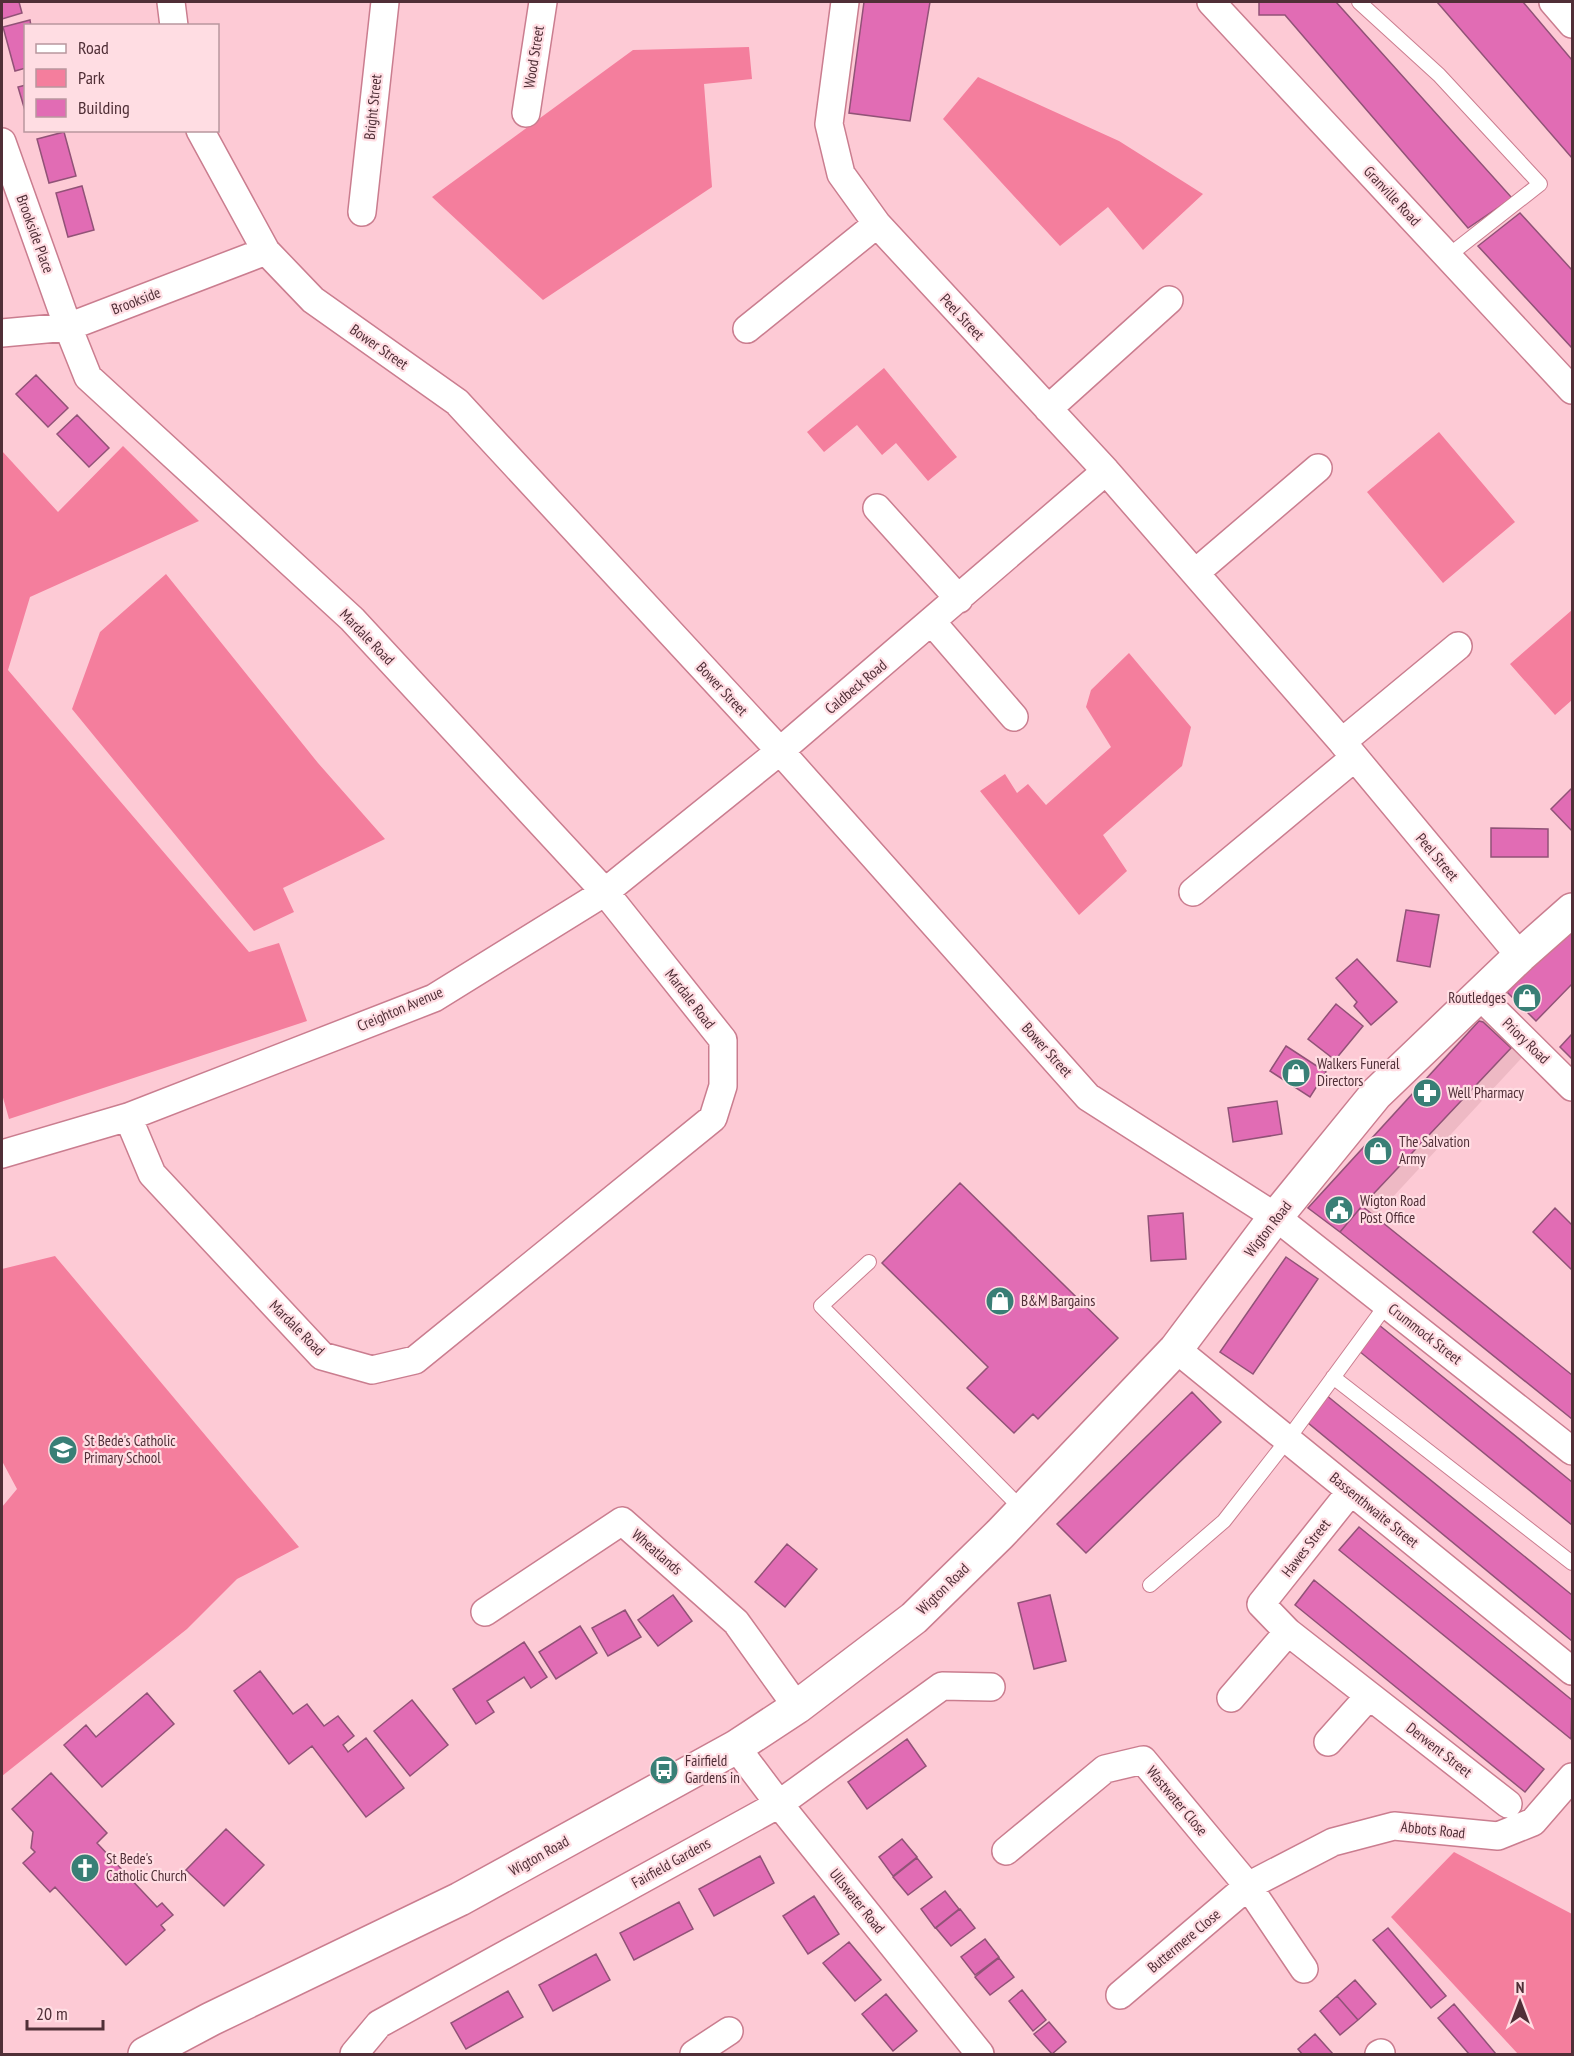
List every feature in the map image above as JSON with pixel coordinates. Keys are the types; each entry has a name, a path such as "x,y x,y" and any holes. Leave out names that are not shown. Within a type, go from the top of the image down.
{"main road":[{"name":"Wigton Road","path":"145,2055 211,2019 460,1899 736,1747 796,1707 914,1618 1000,1534 1176,1349 1276,1217 1376,1094 1520,956 1572,910"}],"street":[{"path":"171,2 174,24"},
{"name":"Bright Street","path":"362,212 385,2"},
{"name":"Wood Street","path":"526,113 543,2"},
{"name":"Peel Street","path":"845,2 829,124 841,174 877,224 1106,471 1195,573 1348,750 1520,956"},
{"name":"Granville Road","path":"1211,2 1572,390"},
{"path":"1553,2 1572,24"},
{"name":"Bower Street","path":"201,132 266,251 313,300 457,402 780,751 1088,1097 1276,1217"},
{"name":"Brookside Place","path":"2,142 68,327"},
{"path":"747,329 877,224"},
{"name":"Brookside","path":"2,333 68,327 266,251"},
{"path":"1048,410 1170,300"},
{"name":"Mardale Road","path":"68,327 88,376 352,619 605,892 723,1040 723,1086 713,1118 415,1359 372,1370 322,1356 152,1174 128,1117"},
{"path":"1195,573 1318,468"},
{"name":"Caldbeck Road","path":"780,751 1106,471"},
{"path":"877,508 959,599"},
{"path":"932,622 1014,717"},
{"path":"1193,892 1458,646"},
{"name":"Creighton Avenue","path":"2,1154 128,1117 434,998 605,892 780,751"},
{"name":"Priory Road","path":"1479,995 1572,1087"},
{"name":"Crummock Street","path":"1276,1217 1572,1451"},
{"name":"Bassenthwaite Street","path":"1176,1349 1572,1671"},
{"name":"Hawes Street","path":"1261,1604 1351,1491"},
{"name":"Wheatlands","path":"485,1612 622,1521 736,1622 796,1707"},
{"name":"Derwent Street","path":"1261,1604 1288,1632 1508,1804"},
{"path":"1231,1698 1288,1632"},
{"name":"Fairfield Gardens","path":"354,2055 379,2024 779,1804 942,1686 991,1687"},
{"path":"1328,1742 1369,1696"},
{"name":"Ullswater Road","path":"736,1747 980,2055"},
{"name":"Wastwater Close","path":"1006,1851 1105,1768 1143,1760 1248,1887"},
{"name":"Abbots Road","path":"1248,1887 1333,1842 1394,1826 1498,1836 1533,1821 1572,1777"},
{"path":"1248,1887 1304,1969"},
{"name":"Buttermere Close","path":"1120,1995 1248,1887"},
{"path":"694,2055 729,2031"}],"lane":[{"path":"1359,2 1439,75 1540,184 1448,256"},
{"path":"869,1262 821,1306 1023,1510"},
{"path":"1150,1585 1224,1521 1288,1439 1387,1304"},
{"path":"1333,1377 1572,1563"}],"shaded area":[{"path":"1487,1010 1530,1049 1352,1241 1307,1208"}],"green space":[{"path":"749,47 752,79 704,84 712,187 543,300 432,197 633,50"},
{"path":"978,77 1119,141 1203,194 1143,250 1108,207 1060,246 943,119"},
{"path":"884,368 957,457 928,481 896,443 882,455 857,425 824,452 807,432"},
{"path":"1439,432 1515,522 1443,583 1367,492"},
{"path":"123,446 199,521 30,597 8,670 249,952 279,943 307,1021 9,1119 2,1094 2,451 58,512"},
{"path":"166,574 318,763 385,839 283,888 294,912 254,931 72,709 100,632"},
{"path":"1572,610 1572,700 1555,715 1510,664"},
{"path":"1129,653 1191,727 1182,766 1103,835 1127,871 1079,915 980,791 1005,774 1017,793 1028,784 1046,805 1111,747 1086,707 1091,690"},
{"name":"St Bede's Catholic Primary School","path":"55,1256 299,1547 237,1579 187,1629 2,1776 2,1507 17,1489 2,1461 2,1269"},
{"path":"1454,1852 1572,1914 1572,2054 1518,2054 1391,1917"}],"building":[{"path":"2,2 19,2 22,13 2,19"},
{"path":"864,2 930,2 910,121 849,113"},
{"path":"1259,2 1336,2 1512,198 1468,228 1285,15 1259,15"},
{"path":"1437,2 1523,2 1572,60 1572,158"},
{"path":"30,20 31,24 24,24 24,69 15,71 3,27"},
{"path":"24,86 24,107 18,87"},
{"path":"64,132 76,176 49,183 37,139"},
{"path":"82,186 94,230 68,237 56,193"},
{"path":"1520,213 1572,270 1572,348 1478,246"},
{"path":"36,375 68,408 48,427 16,394"},
{"path":"77,415 109,448 89,467 57,434"},
{"path":"1572,788 1572,831 1551,809"},
{"path":"1491,828 1548,829 1548,857 1491,857"},
{"path":"1406,910 1439,915 1430,967 1397,961"},
{"path":"1572,926 1572,984 1536,1021 1507,992"},
{"path":"1357,959 1397,1002 1371,1025 1354,1006 1357,1002 1336,978"},
{"path":"1336,1004 1363,1026 1335,1060 1308,1039"},
{"path":"1479,1021 1483,1022 1511,1048 1340,1232 1308,1208"},
{"path":"1572,1034 1572,1059 1560,1047"},
{"path":"1286,1046 1326,1072 1310,1097 1270,1071"},
{"path":"1277,1101 1282,1134 1233,1142 1228,1108"},
{"name":"B&M Bargains","path":"960,1183 1118,1338 1038,1419 1033,1414 1014,1433 967,1388 988,1367 882,1263"},
{"path":"1362,1206 1572,1375 1572,1419 1340,1232"},
{"path":"1555,1208 1572,1225 1572,1270 1533,1232"},
{"path":"1183,1213 1186,1259 1151,1261 1148,1216"},
{"path":"1286,1257 1318,1279 1253,1374 1220,1352"},
{"path":"1379,1325 1572,1482 1572,1525 1359,1351"},
{"path":"1192,1392 1221,1422 1086,1553 1057,1524"},
{"path":"1326,1395 1572,1595 1572,1641 1307,1422"},
{"path":"1359,1527 1572,1700 1571,1739 1339,1550"},
{"path":"787,1544 817,1569 785,1607 755,1582"},
{"path":"1314,1580 1544,1769 1525,1792 1295,1605"},
{"path":"673,1595 692,1621 658,1646 638,1620"},
{"path":"1050,1595 1066,1661 1034,1669 1018,1603"},
{"path":"625,1610 641,1637 608,1656 592,1628"},
{"path":"580,1626 597,1653 556,1679 539,1652"},
{"path":"524,1642 547,1677 531,1688 524,1677 487,1701 494,1712 476,1724 453,1689"},
{"path":"260,1671 293,1714 307,1704 324,1726 338,1716 354,1736 343,1745 348,1752 366,1738 404,1788 366,1817 312,1746 289,1764 234,1691"},
{"path":"147,1693 174,1724 102,1787 64,1745 86,1725 96,1737"},
{"path":"412,1700 448,1745 410,1776 374,1731"},
{"path":"907,1739 926,1766 867,1809 848,1782"},
{"path":"51,1773 107,1833 97,1843 157,1907 162,1903 173,1915 161,1925 165,1930 126,1965 55,1887 50,1892 23,1863 35,1852 31,1848 33,1832 12,1809"},
{"path":"226,1829 264,1865 224,1906 186,1870"},
{"path":"902,1839 917,1857 893,1876 879,1857"},
{"path":"760,1856 774,1883 714,1916 699,1889"},
{"path":"917,1858 932,1877 908,1895 893,1877"},
{"path":"945,1891 959,1909 935,1928 921,1909"},
{"path":"814,1896 839,1934 808,1954 783,1916"},
{"path":"679,1902 693,1929 634,1960 620,1933"},
{"path":"960,1909 975,1928 951,1946 936,1928"},
{"path":"1388,1928 1446,1996 1431,2008 1373,1940"},
{"path":"985,1939 999,1957 975,1975 961,1957"},
{"path":"849,1942 881,1980 855,2001 823,1963"},
{"path":"596,1954 610,1980 553,2011 539,1985"},
{"path":"999,1958 1014,1977 990,1995 975,1977"},
{"path":"1355,1980 1376,2004 1358,2020 1337,1996"},
{"path":"1022,1990 1046,2020 1033,2031 1009,2001"},
{"path":"508,1991 523,2017 466,2049 451,2023"},
{"path":"886,1994 917,2031 893,2051 862,2014"},
{"path":"1337,1996 1358,2020 1340,2035 1320,2011"},
{"path":"1454,2004 1496,2054 1469,2054 1438,2018"},
{"path":"1049,2022 1066,2042 1052,2054 1034,2034"},
{"path":"1315,2034 1333,2054 1302,2054 1298,2049"}],"place":[{"name":"Routledges","path":"1527,998"},
{"name":"Walkers Funeral Directors","path":"1296,1073"},
{"name":"Well Pharmacy","path":"1427,1093"},
{"name":"The Salvation Army","path":"1378,1151"},
{"name":"Wigton Road Post Office","path":"1339,1210"},
{"name":"B&M Bargains","path":"1000,1301"},
{"name":"St Bede's Catholic Primary School","path":"63,1450"},
{"name":"Fairfield Gardens in","path":"664,1770"},
{"name":"St Bede's Catholic Church","path":"85,1868"}]}
